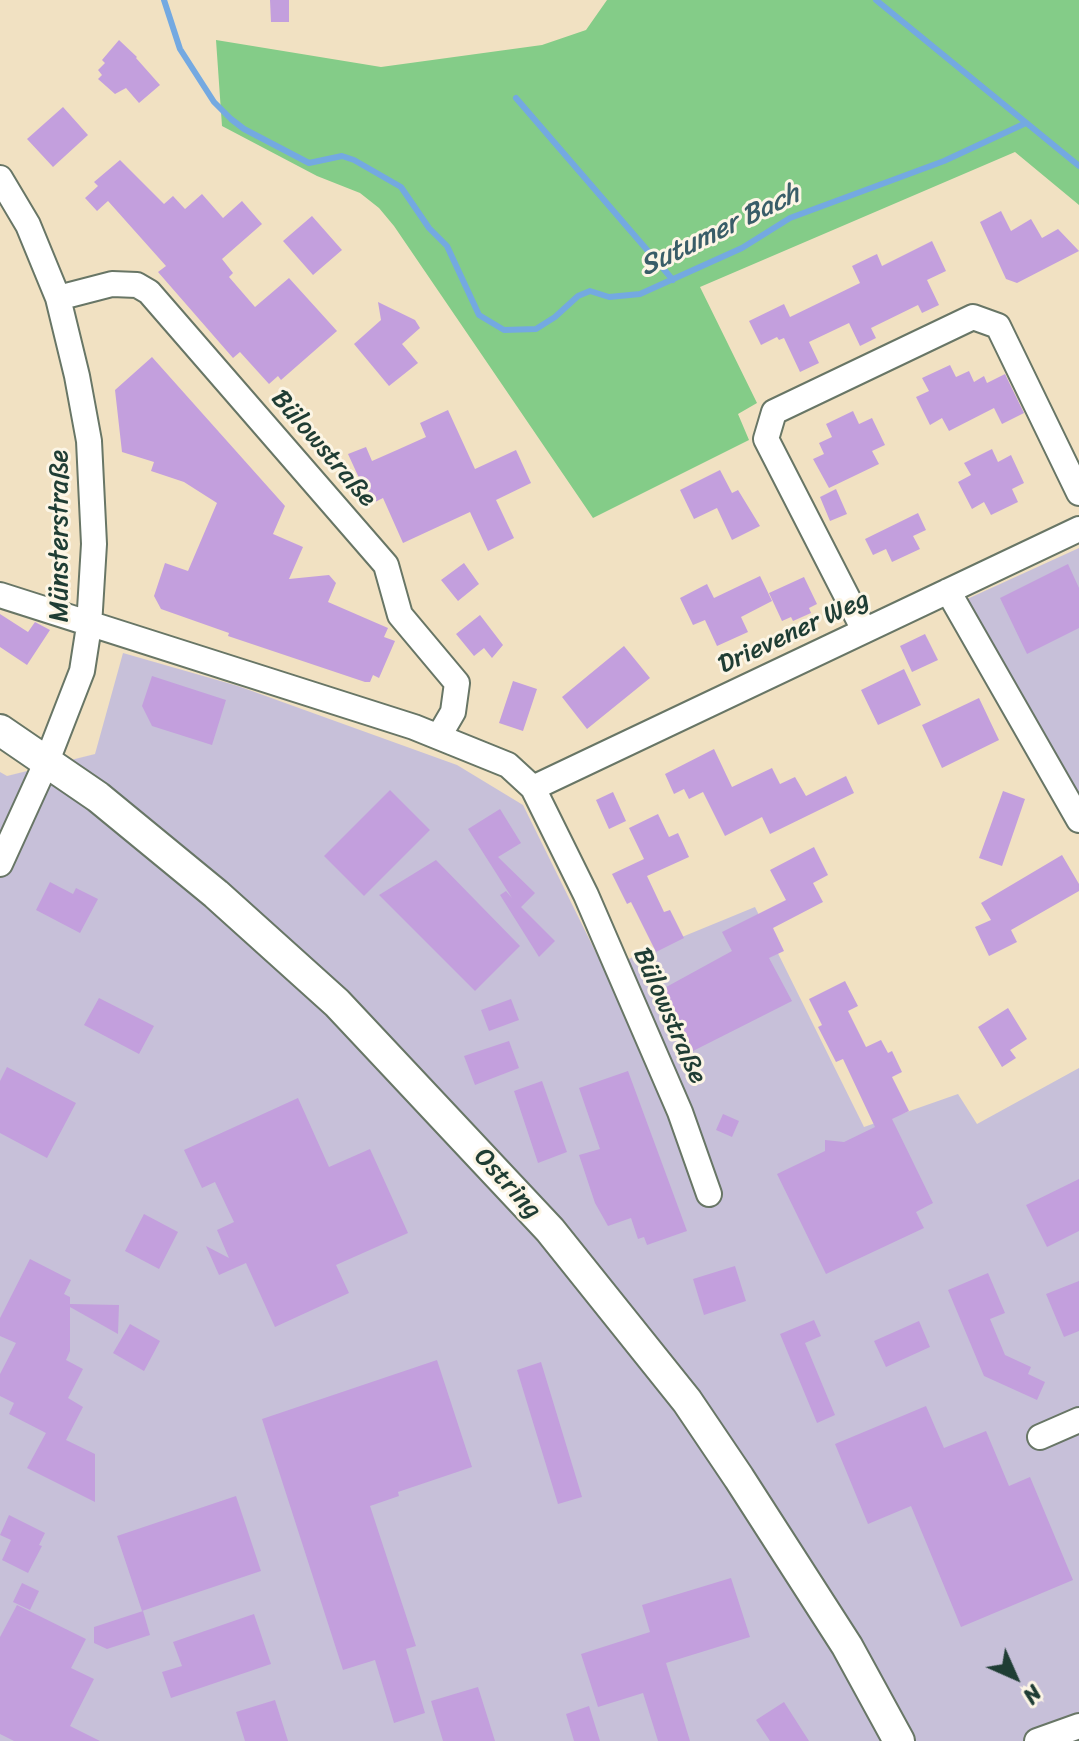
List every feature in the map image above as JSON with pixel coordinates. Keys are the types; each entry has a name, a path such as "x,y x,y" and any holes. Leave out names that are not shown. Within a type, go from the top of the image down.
{"main road":[{"name":"Ostring","path":"0,730 98,797 216,894 337,1003 550,1230 687,1401 731,1465 847,1646 899,1741"}],"street":[{"name":"Münsterstraße","path":"0,178 28,225 58,298 89,441 94,544 89,626 82,671 47,761 0,864"},
{"name":"Bülowstraße","path":"58,298 112,284 137,285 160,304 386,565 400,615 457,683 453,712 439,736"},
{"path":"864,630 766,439 774,412 973,317 998,326 1079,493"},
{"name":"Drievener Weg","path":"533,788 1079,529"},
{"path":"948,591 1079,820"},
{"name":"Bülowstraße","path":"0,595 439,736 508,765 533,788 586,895 680,1112 709,1194"},
{"path":"1040,1437 1079,1420"},
{"path":"1037,1741 1079,1726"}],"shaded area":[{"path":"1079,548 1079,804 965,600"},
{"path":"123,653 238,686 457,765 523,805 604,969 755,907 864,1127 958,1094 977,1124 1079,1068 1079,1741 0,1741 0,772 7,776 95,754"}],"green space":[{"path":"607,0 1079,0 1079,205 1015,152 700,287 757,403 738,414 749,440 593,518 379,208 360,193 317,176 222,126 216,40 381,67 542,45 586,30"}],"building":[{"path":"270,0 289,0 289,22 271,22"},
{"path":"119,40 160,85 139,103 126,88 115,94 98,79 102,75 98,70 105,63 102,60"},
{"path":"63,107 88,135 53,167 27,139"},
{"path":"120,160 164,204 173,196 185,209 202,194 223,218 242,201 262,224 222,259 233,273 229,277 255,307 289,278 337,331 281,380 278,376 269,384 240,352 233,358 158,272 166,266 108,201 97,211 85,198 98,186 94,182"},
{"path":"1001,211 1011,231 1031,219 1042,238 1058,229 1079,251 1017,283 1006,279 980,222"},
{"path":"312,216 342,250 313,275 283,241"},
{"path":"932,241 946,271 927,280 939,305 922,313 918,305 871,328 876,338 860,346 849,323 809,342 819,363 800,372 784,338 779,340 777,337 761,345 749,321 784,304 790,317 860,283 852,266 877,254 882,266"},
{"path":"378,302 415,320 420,328 402,344 418,363 389,386 354,344 381,320"},
{"path":"152,357 285,506 273,534 303,547 289,579 329,575 336,583 328,602 388,628 384,637 395,641 379,678 373,675 370,682 365,682 228,636 229,633 161,609 154,596 165,563 188,571 217,503 184,482 151,471 154,462 122,452 115,390"},
{"path":"950,365 956,377 969,371 974,382 984,376 987,383 1005,374 1024,413 1002,424 994,408 949,431 942,418 930,425 916,397 929,391 922,378"},
{"path":"448,410 475,469 516,450 531,483 496,500 514,538 488,551 470,512 403,543 383,498 371,504 348,454 366,447 372,461 397,450 426,437 420,423"},
{"path":"853,411 859,424 872,418 885,445 872,451 879,464 829,488 813,459 824,454 819,443 832,437 826,424"},
{"path":"992,449 998,462 1011,455 1024,483 1012,489 1018,502 991,515 984,502 972,509 958,482 971,475 964,463"},
{"path":"720,470 732,493 738,490 760,526 732,540 717,508 694,519 680,490"},
{"path":"836,489 847,514 830,521 820,497"},
{"path":"918,513 926,530 913,536 920,549 892,562 886,549 873,555 865,539"},
{"path":"464,563 479,584 458,601 441,580"},
{"path":"1068,564 1079,588 1079,628 1027,654 1000,598"},
{"path":"760,576 772,601 741,617 748,632 717,646 705,620 693,625 680,598 707,584 714,598"},
{"path":"804,577 817,604 809,608 811,613 793,621 791,617 782,621 769,593"},
{"path":"0,614 28,632 35,622 50,630 27,665 0,647"},
{"path":"480,615 503,645 492,658 484,648 474,656 456,634"},
{"path":"925,634 938,660 912,672 900,646"},
{"path":"624,646 650,678 587,729 562,697"},
{"path":"904,669 921,705 878,725 861,690"},
{"path":"152,676 226,700 212,745 152,726 142,706"},
{"path":"513,681 537,689 523,731 499,723"},
{"path":"979,698 999,740 942,768 922,725"},
{"path":"714,749 732,787 772,768 780,784 795,777 806,796 846,776 854,793 770,834 762,817 725,836 703,792 689,799 684,789 674,794 665,774"},
{"path":"390,790 430,830 364,896 324,856"},
{"path":"1003,791 1025,799 1002,866 979,858"},
{"path":"613,792 626,821 609,829 596,800"},
{"path":"500,809 521,843 498,857 535,893 521,907 555,941 539,957 500,895 506,891 512,898 468,829"},
{"path":"658,814 669,837 678,833 689,857 647,876 664,912 670,910 684,938 656,952 631,902 627,904 612,874 644,859 629,828"},
{"path":"814,847 828,875 813,883 823,902 773,928 784,951 769,958 792,1001 693,1051 659,991 732,951 722,932 786,900 770,870"},
{"path":"1062,855 1079,884 1079,891 1011,930 1017,942 989,956 975,927 991,920 981,903"},
{"path":"436,860 520,946 475,991 379,895"},
{"path":"50,882 73,894 76,888 98,899 80,933 36,910"},
{"path":"845,981 858,1006 848,1011 866,1047 881,1040 888,1053 892,1051 902,1072 892,1077 909,1111 892,1119 933,1203 916,1212 924,1228 826,1274 777,1174 825,1151 825,1140 844,1142 875,1127 843,1059 836,1062 818,1027 822,1025 809,999"},
{"path":"99,998 154,1026 139,1054 84,1025"},
{"path":"511,999 519,1020 489,1031 481,1010"},
{"path":"1008,1008 1027,1039 1010,1050 1016,1058 1002,1067 978,1027"},
{"path":"509,1041 519,1068 475,1085 464,1056"},
{"path":"7,1067 76,1103 47,1158 0,1133 0,1081"},
{"path":"628,1071 687,1231 647,1245 644,1237 638,1239 631,1218 608,1226 595,1203 579,1155 600,1149 579,1088"},
{"path":"542,1081 567,1152 538,1163 514,1091"},
{"path":"298,1098 329,1167 370,1149 408,1233 336,1265 349,1293 275,1327 246,1263 219,1275 206,1246 229,1258 217,1230 234,1222 215,1182 202,1188 184,1150"},
{"path":"723,1114 739,1121 732,1137 716,1130"},
{"path":"1079,1179 1079,1231 1047,1247 1026,1205"},
{"path":"144,1214 178,1232 159,1269 125,1251"},
{"path":"30,1259 71,1280 64,1294 70,1297 70,1304 119,1305 118,1334 70,1307 70,1351 66,1360 83,1369 68,1398 83,1407 66,1440 95,1454 95,1502 27,1468 46,1433 9,1414 14,1403 0,1396 0,1374 16,1343 0,1336 0,1318"},
{"path":"735,1266 746,1301 704,1315 693,1279"},
{"path":"988,1273 1005,1313 990,1319 1005,1355 1031,1367 1028,1374 1045,1382 1037,1400 984,1376 948,1290"},
{"path":"1079,1281 1079,1331 1064,1337 1046,1294"},
{"path":"814,1320 821,1336 805,1343 835,1415 817,1423 780,1334"},
{"path":"919,1321 930,1347 886,1367 874,1341"},
{"path":"130,1324 160,1341 144,1371 113,1353"},
{"path":"437,1360 472,1467 398,1492 399,1496 370,1506 416,1646 406,1649 425,1713 394,1723 375,1660 343,1670 262,1419"},
{"path":"541,1362 582,1497 558,1504 517,1370"},
{"path":"926,1406 944,1448 986,1431 1009,1486 1030,1477 1073,1580 961,1627 911,1506 868,1524 835,1444"},
{"path":"236,1496 261,1571 142,1611 117,1536"},
{"path":"9,1515 45,1533 28,1573 2,1560 11,1540 0,1535"},
{"path":"731,1578 750,1637 666,1663 690,1741 658,1741 643,1693 598,1707 581,1654 650,1632 642,1605"},
{"path":"22,1583 39,1591 30,1610 13,1602"},
{"path":"17,1605 86,1639 71,1668 94,1679 70,1726 100,1741 14,1741 0,1734 0,1637"},
{"path":"143,1611 150,1635 107,1649 94,1643 94,1627"},
{"path":"254,1614 271,1664 171,1698 162,1672 182,1666 173,1642"},
{"path":"478,1687 495,1741 443,1741 431,1701"},
{"path":"275,1700 288,1741 245,1741 236,1712"},
{"path":"784,1702 809,1741 770,1741 756,1720"},
{"path":"589,1706 600,1741 574,1741 566,1714"}],"waterway":[{"name":"Sutumer Bach","path":"164,0 180,49 214,102 231,119 309,163 342,156 401,187 429,228 447,246 479,315 504,330 536,329 578,296 590,291 609,297 640,294 742,248 790,218 944,161 1026,123"},
{"name":"Sutumer Bach","path":"876,0 1079,166"},
{"path":"516,98 673,280"}]}
